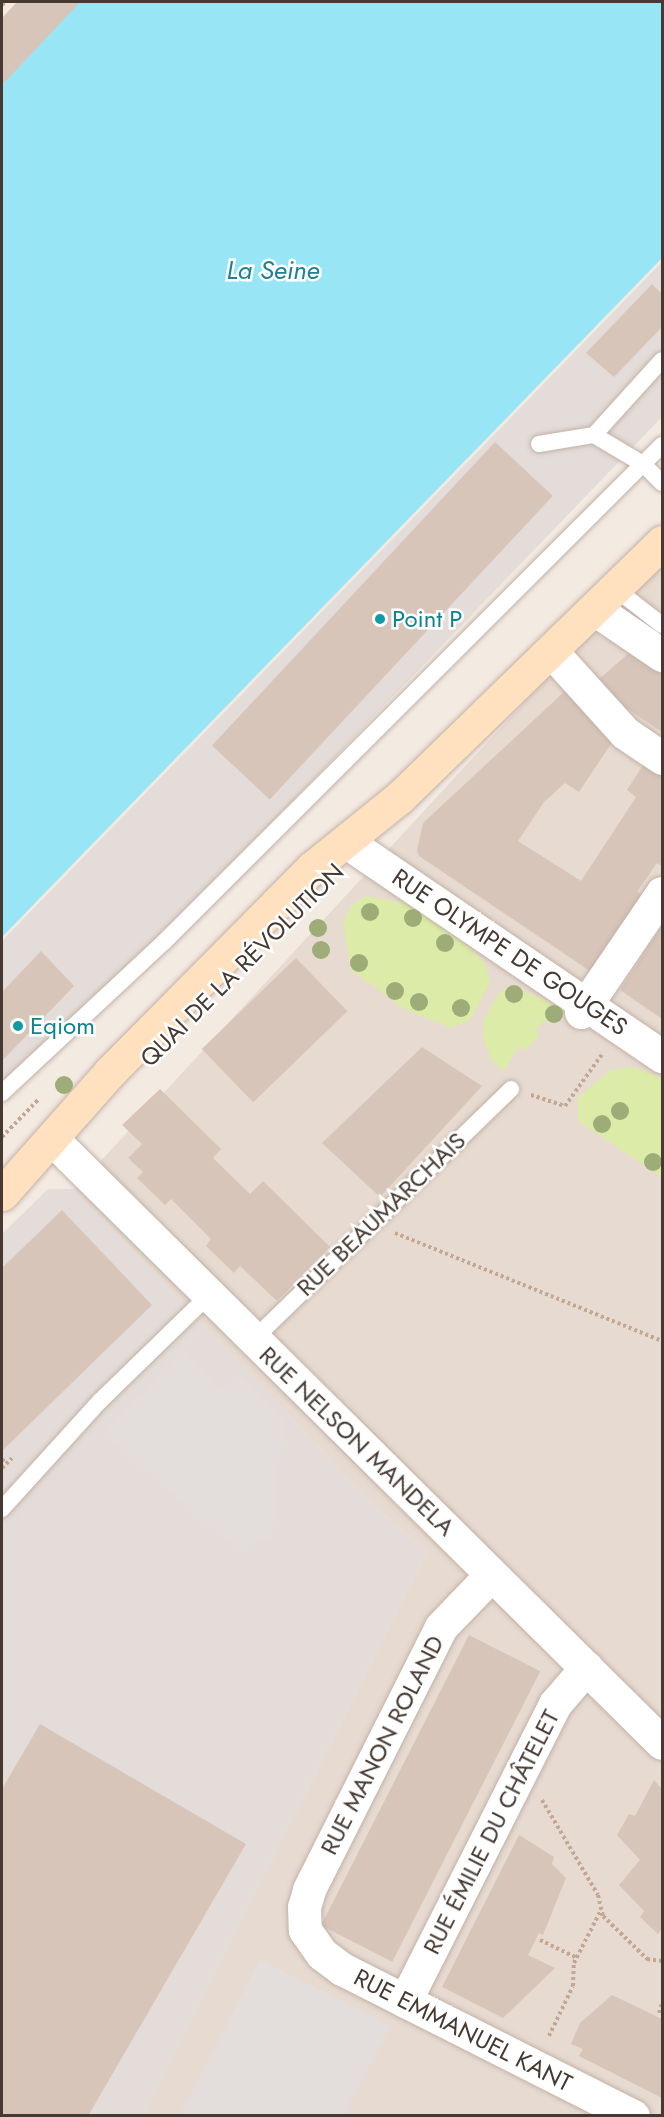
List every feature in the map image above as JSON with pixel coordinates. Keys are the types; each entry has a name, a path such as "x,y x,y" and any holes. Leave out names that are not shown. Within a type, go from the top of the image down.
{"main road":[{"name":"QUAI DE LA RÉVOLUTION","path":"2,1194 110,1072 312,868 399,796 606,600 663,542"},
{"name":"QUAI DE LA RÉVOLUTION","path":"61,1129 123,1085 357,849 399,796"}],"street":[{"path":"606,600 663,655"},
{"path":"551,651 625,733 663,758"},
{"name":"RUE OLYMPE DE GOUGES","path":"357,849 584,1009 621,1028 663,1056"},
{"path":"584,1009 663,893"},
{"name":"RUE NELSON MANDELA","path":"61,1129 208,1296 490,1576 663,1743"},
{"name":"RUE MANON ROLAND","path":"304,1930 309,1890 441,1626 490,1576"},
{"name":"RUE ÉMILIE DU CHÂTELET","path":"405,2001 555,1704 586,1668"},
{"name":"RUE EMMANUEL KANT","path":"304,1930 322,1954 342,1969 633,2115"}],"lane":[{"path":"539,444 594,435 663,360"},
{"path":"594,435 644,464 663,483"},
{"path":"2,1093 163,943 663,445"},
{"path":"606,600 663,625"},
{"name":"RUE BEAUMARCHAIS","path":"253,1340 369,1223 511,1089"},
{"path":"2,1509 100,1401 208,1296"}],"path":[{"path":"2,5 5,2"},
{"path":"511,1089 565,1106 621,1028"},
{"path":"2,1137 28,1110"},
{"path":"369,1223 663,1341"},
{"path":"2,1459 6,1464"},
{"path":"541,1798 598,1894 602,1909 647,1959 663,1961"},
{"path":"549,2036 573,1986 577,1958 602,1909"},
{"path":"540,1940 577,1958"},
{"path":"659,2013 663,2003"}],"shaded area":[{"path":"662,262 662,417 2,1103 2,941"},
{"path":"662,553 662,2115 143,2115 427,1552 373,1504 75,1189"},
{"path":"48,1189 75,1189 373,1504 427,1552 143,2115 2,2116 2,1234"},
{"path":"184,1354 222,1391 239,1375 283,1420 272,1539 236,1547 102,1432"},
{"path":"260,1959 390,2026 344,2115 180,2115"}],"green space":[{"path":"366,896 410,904 467,945 485,963 490,982 470,1020 451,1028 406,1010 351,970 343,922 351,906"},
{"path":"514,988 548,1001 560,1013 550,1024 545,1019 535,1030 539,1035 524,1051 519,1046 504,1071 492,1061 483,1039 484,1019 500,991"},
{"path":"632,1067 662,1077 662,1177 578,1121 578,1098 610,1070"}],"water":[{"name":"La Seine","path":"75,2 662,2 662,258 2,937 2,80"}],"building":[{"path":"17,2 80,2 2,85 2,18"},
{"path":"652,284 662,294 662,327 614,377 586,353"},
{"name":"Point P","path":"495,442 553,496 270,799 212,746"},
{"path":"629,653 662,675 662,732 626,708 598,680"},
{"path":"565,691 615,738 579,792 565,783 544,802 518,841 581,881 636,797 627,790 647,759 662,770 662,866 657,863 637,892 644,896 593,973 419,856 417,850 423,823"},
{"path":"662,926 662,1019 620,990"},
{"name":"Eqiom","path":"41,951 74,986 2,1061 2,992"},
{"path":"296,958 347,1011 253,1102 202,1049"},
{"path":"422,1047 482,1086 380,1197 322,1143"},
{"path":"160,1089 221,1149 213,1158 250,1194 263,1181 330,1247 277,1301 240,1266 234,1273 206,1246 211,1239 171,1199 165,1205 137,1178 143,1172 128,1158 142,1144 122,1125"},
{"path":"62,1210 152,1305 2,1451 2,1268"},
{"path":"469,1635 540,1671 392,1962 321,1925"},
{"path":"40,1724 246,1844 88,2116 2,2116 2,1789"},
{"path":"654,1780 662,1789 662,1928 658,1934 640,1917 644,1911 619,1885 640,1860 617,1835 629,1814 635,1816"},
{"path":"519,1835 554,1857 552,1864 566,1878 543,1935 539,1933 528,1955 555,1968 503,2018 442,1987"},
{"path":"612,1995 662,2019 662,2098 579,2056 583,2049 571,2044 580,2023"}],"place":[{"name":"Point P","path":"380,619"},
{"name":"Eqiom","path":"18,1026"}]}
